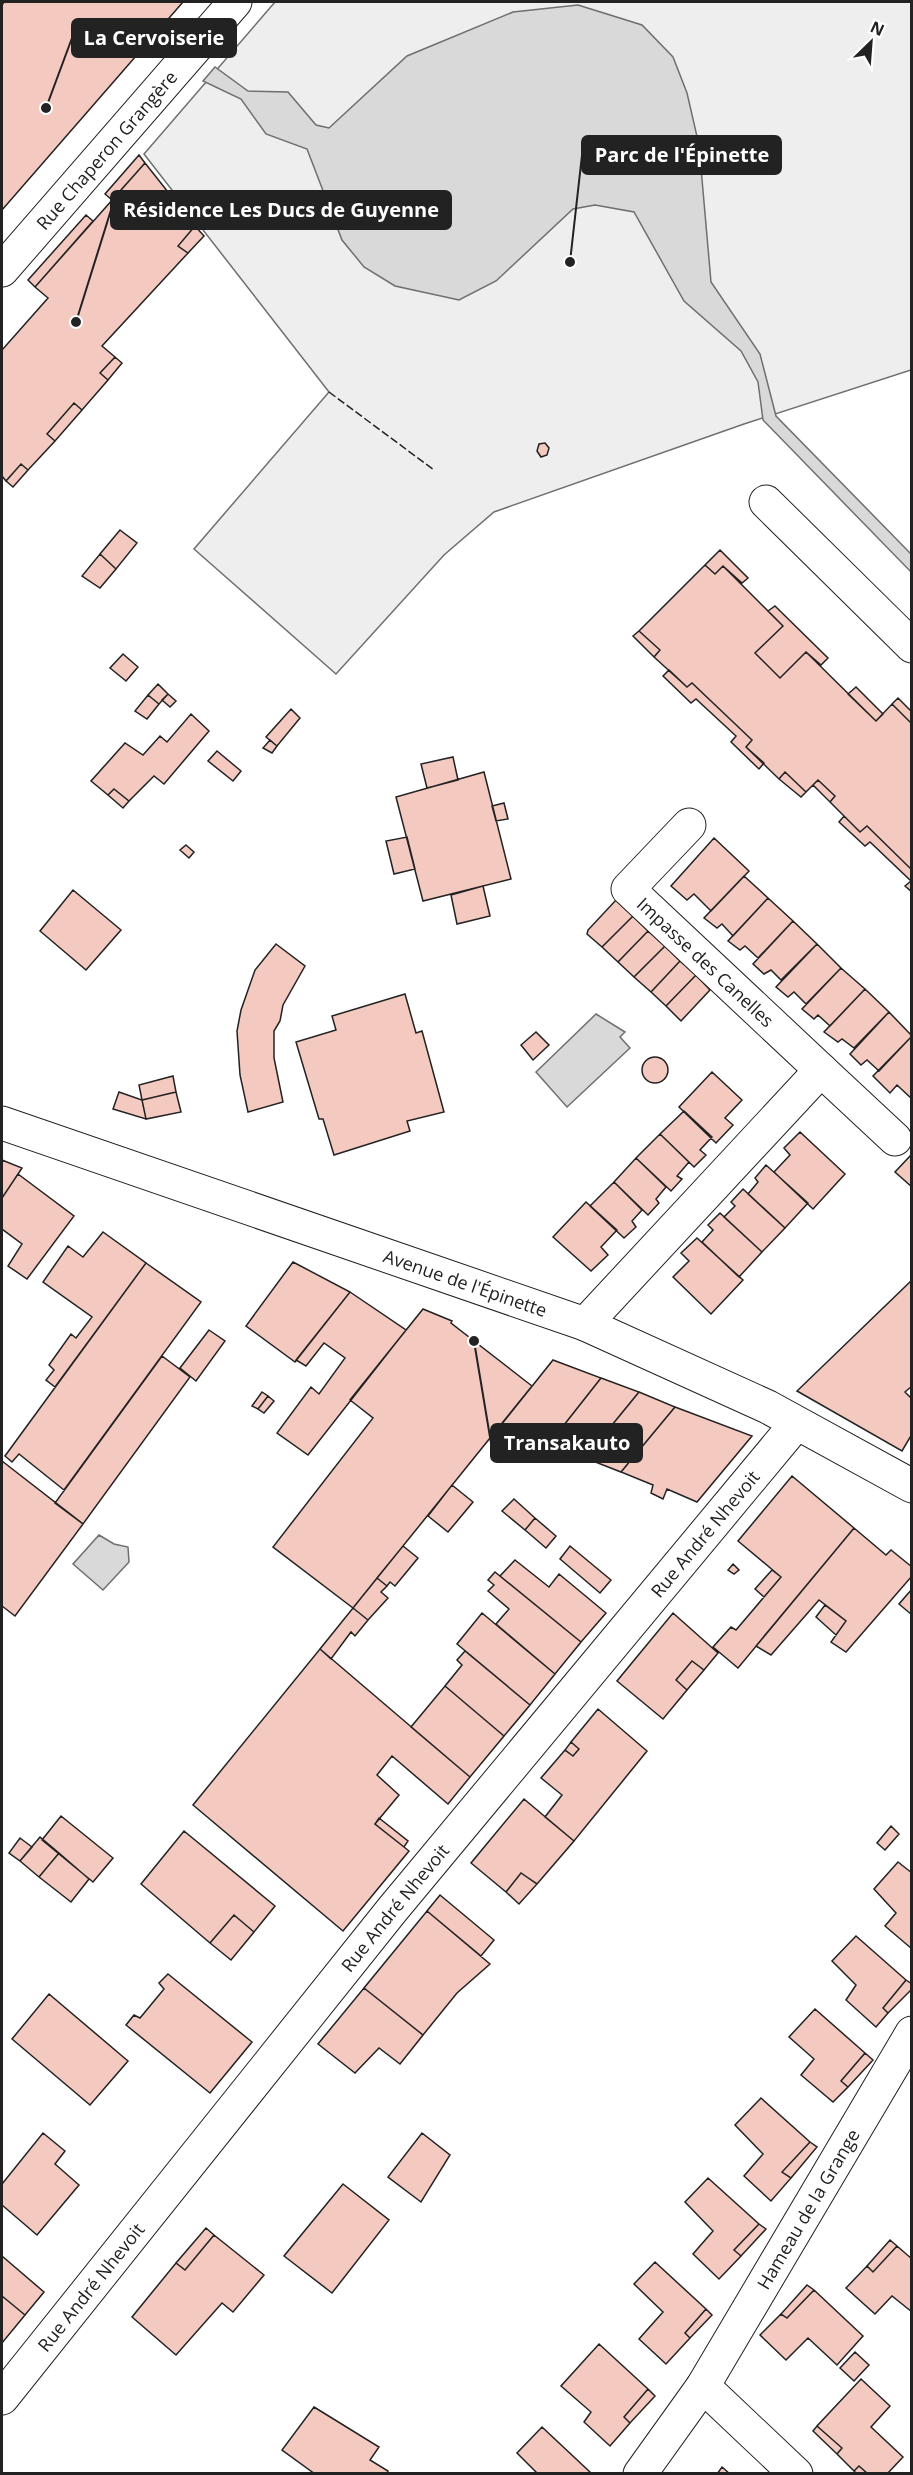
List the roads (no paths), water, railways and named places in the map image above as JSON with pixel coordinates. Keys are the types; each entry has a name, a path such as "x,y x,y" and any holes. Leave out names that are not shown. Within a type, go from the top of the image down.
{"street":[{"name":"Rue Chaperon Grangère","path":"2,270 235,2"},
{"path":"766,502 912,646"},
{"name":"Impasse des Canelles","path":"689,825 628,889 895,1139"},
{"path":"585,1324 821,1070"},
{"name":"Avenue de l'Épinette","path":"2,1123 585,1324 768,1407 912,1486"},
{"name":"Rue André Nhevoit","path":"2,2398 392,1910 796,1424"},
{"name":"Hameau de la Grange","path":"640,2474 703,2386 912,2033"},
{"path":"703,2386 796,2474"}],"place":[{"name":"La Cervoiserie","path":"46,108"},
{"name":"Parc de l'Épinette","path":"570,262"},
{"name":"Résidence Les Ducs de Guyenne","path":"76,322"},
{"name":"Transakauto","path":"474,1341"}]}
